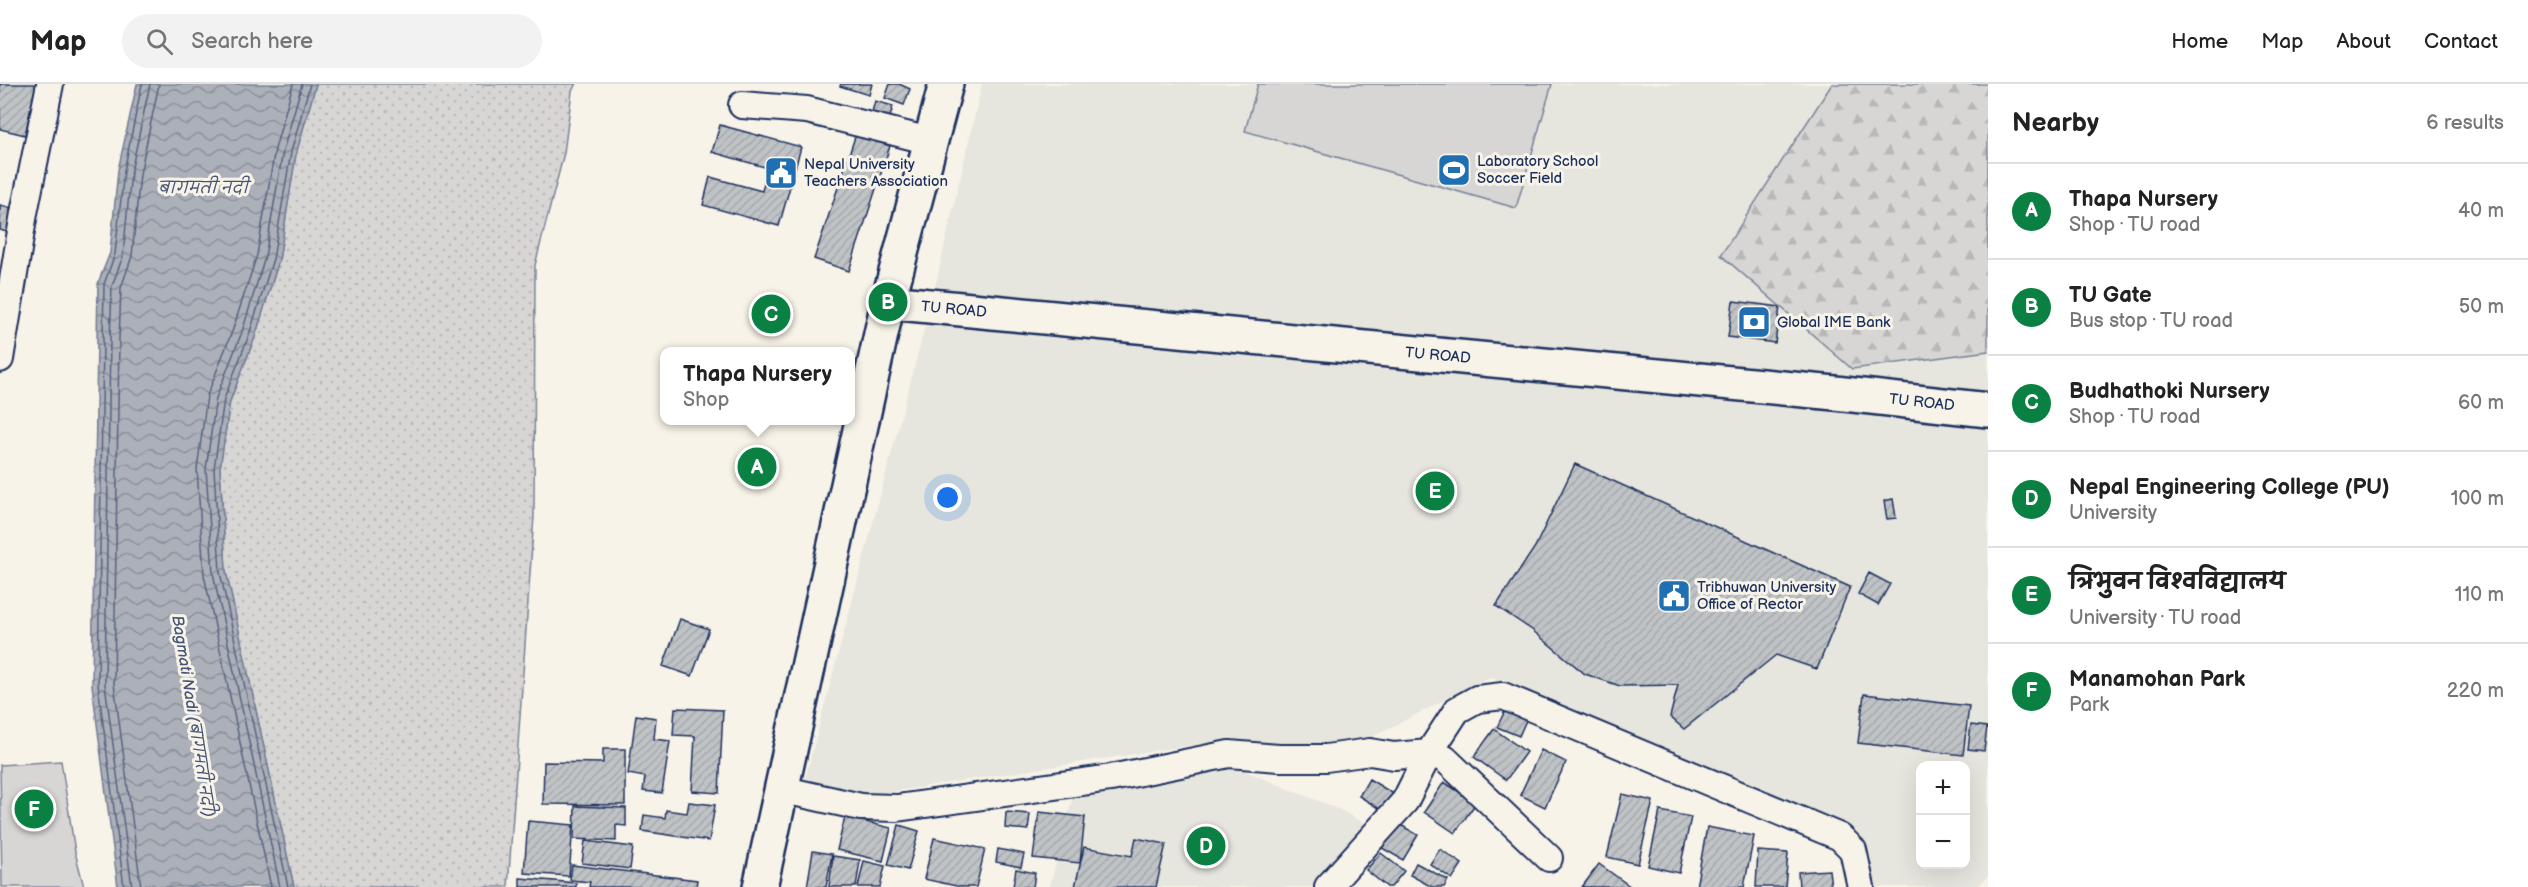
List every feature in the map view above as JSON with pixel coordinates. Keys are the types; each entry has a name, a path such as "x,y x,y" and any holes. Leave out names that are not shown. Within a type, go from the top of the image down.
{"street":[{"path":"0,359 24,213 50,84"},
{"path":"760,887 888,302 946,84"},
{"path":"742,105 807,110 930,141"},
{"name":"TU ROAD","path":"888,302 1835,393 1988,410"},
{"path":"1328,887 1405,801 1429,753 1456,710 1477,699 1503,696 1840,837 1852,850 1861,887"},
{"path":"780,789 861,807 897,808 1110,778 1229,754 1326,758 1370,752 1394,756 1429,753 1445,759 1550,858"}],"shaded area":[{"path":"982,84 1988,84 1988,876 1977,887 1870,887 1863,850 1490,677 1374,736 1347,745 1199,744 863,796 804,783 931,304"},
{"path":"1235,767 1338,809 1368,825 1336,868 1311,887 1050,887 1073,797 1090,790"}],"green space":[{"path":"316,84 576,84 572,91 564,153 535,265 534,516 508,887 294,887 226,571 220,468 230,401 255,337 279,260 296,154"},
{"name":"Laboratory School Soccer Field","path":"1258,84 1552,84 1516,208 1245,131"},
{"path":"1832,84 1988,84 1988,351 1852,369 1721,255"},
{"path":"61,761 75,852 84,887 2,887 0,765"}],"water":[{"name":"बागमती नदी","path":"137,84 316,84 296,154 279,260 255,337 230,401 220,468 226,571 294,887 118,887 92,685 98,283 110,253 118,170"}],"building":[{"path":"0,84 37,84 25,135 0,129"},
{"path":"841,84 872,84 869,95 840,86"},
{"path":"890,84 899,84 910,89 904,105 885,98"},
{"path":"875,101 893,106 889,121 871,116"},
{"name":"Nepal University Teachers Association","path":"720,125 801,147 779,226 703,205 710,177 762,191 768,168 712,152"},
{"path":"856,134 890,146 849,271 814,259"},
{"path":"0,205 12,208 7,232 0,230"},
{"name":"Global IME Bank","path":"1733,301 1780,307 1775,343 1728,337"},
{"name":"Tribhuwan University Office of Rector","path":"1575,464 1850,587 1817,669 1776,655 1684,729 1670,717 1678,685 1620,686 1585,674 1532,630 1496,606 1535,547"},
{"path":"1893,499 1896,518 1887,519 1884,501"},
{"path":"1869,573 1890,584 1878,605 1858,594"},
{"path":"680,619 709,629 692,676 663,666"},
{"path":"1864,694 1969,706 1963,755 1858,743"},
{"path":"675,708 723,710 719,793 692,791 695,736 673,735"},
{"path":"1506,709 1527,718 1519,736 1497,727"},
{"path":"636,715 656,718 654,739 670,741 662,793 643,791 645,777 628,774"},
{"path":"1971,725 1987,727 1984,751 1968,749"},
{"path":"1494,729 1526,752 1506,780 1474,757"},
{"path":"603,749 625,749 625,805 543,804 544,762 603,763"},
{"path":"1541,750 1566,762 1545,807 1520,795"},
{"path":"1369,779 1397,796 1386,813 1359,796"},
{"path":"1444,782 1476,803 1455,833 1424,812"},
{"path":"1622,794 1653,801 1638,864 1607,857"},
{"path":"689,802 715,805 709,841 642,831 644,815 665,818 666,810 687,813"},
{"path":"575,806 626,808 626,826 616,825 616,841 574,839"},
{"path":"1660,811 1691,817 1679,873 1648,866"},
{"path":"1006,812 1030,814 1028,830 1005,828"},
{"path":"1039,812 1085,817 1080,863 1033,858"},
{"path":"845,817 891,828 883,861 837,850"},
{"path":"528,821 573,825 569,876 524,873"},
{"path":"1397,823 1418,835 1403,860 1382,848"},
{"path":"899,825 919,831 908,870 888,865"},
{"path":"1707,827 1754,836 1744,887 1696,887"},
{"path":"934,838 985,849 976,887 961,887 924,879"},
{"path":"1136,838 1166,844 1156,887 1075,887 1084,847 1132,856"},
{"path":"585,841 633,847 630,869 582,863"},
{"path":"998,849 1024,854 1021,867 996,862"},
{"path":"1440,849 1462,864 1452,879 1430,864"},
{"path":"813,851 832,854 826,887 807,887"},
{"path":"1758,851 1788,853 1785,887 1756,887"},
{"path":"1381,853 1404,871 1391,887 1387,887 1366,870"},
{"path":"833,856 860,860 856,887 829,887"},
{"path":"864,861 885,866 880,887 858,887"},
{"path":"1416,863 1448,880 1444,887 1432,887 1410,875"},
{"path":"1599,864 1631,887 1582,887"},
{"path":"572,865 697,880 696,887 589,887 590,882 570,880"},
{"path":"1016,869 1035,873 1033,887 1013,887"},
{"path":"1829,870 1831,887 1799,887 1798,872"},
{"path":"520,878 576,883 576,887 520,887"}],"place":[{"name":"Laboratory School Soccer Field","path":"1454,170"},
{"name":"Nepal University Teachers Association","path":"781,173"},
{"name":"TU Gate","path":"888,302"},
{"name":"Budhathoki Nursery","path":"771,314"},
{"name":"Global IME Bank","path":"1754,322"},
{"name":"Thapa Nursery","path":"757,467"},
{"name":"त्रिभुवन विश्वविद्यालय","path":"1435,491"},
{"name":"Tribhuwan University Office of Rector","path":"1674,596"},
{"name":"Manamohan Park","path":"34,809"},
{"name":"Nepal Engineering College (PU)","path":"1206,846"}],"water label":[{"name":"Bagmati Nadi (बागमती नदी)","path":"194,716"}]}
